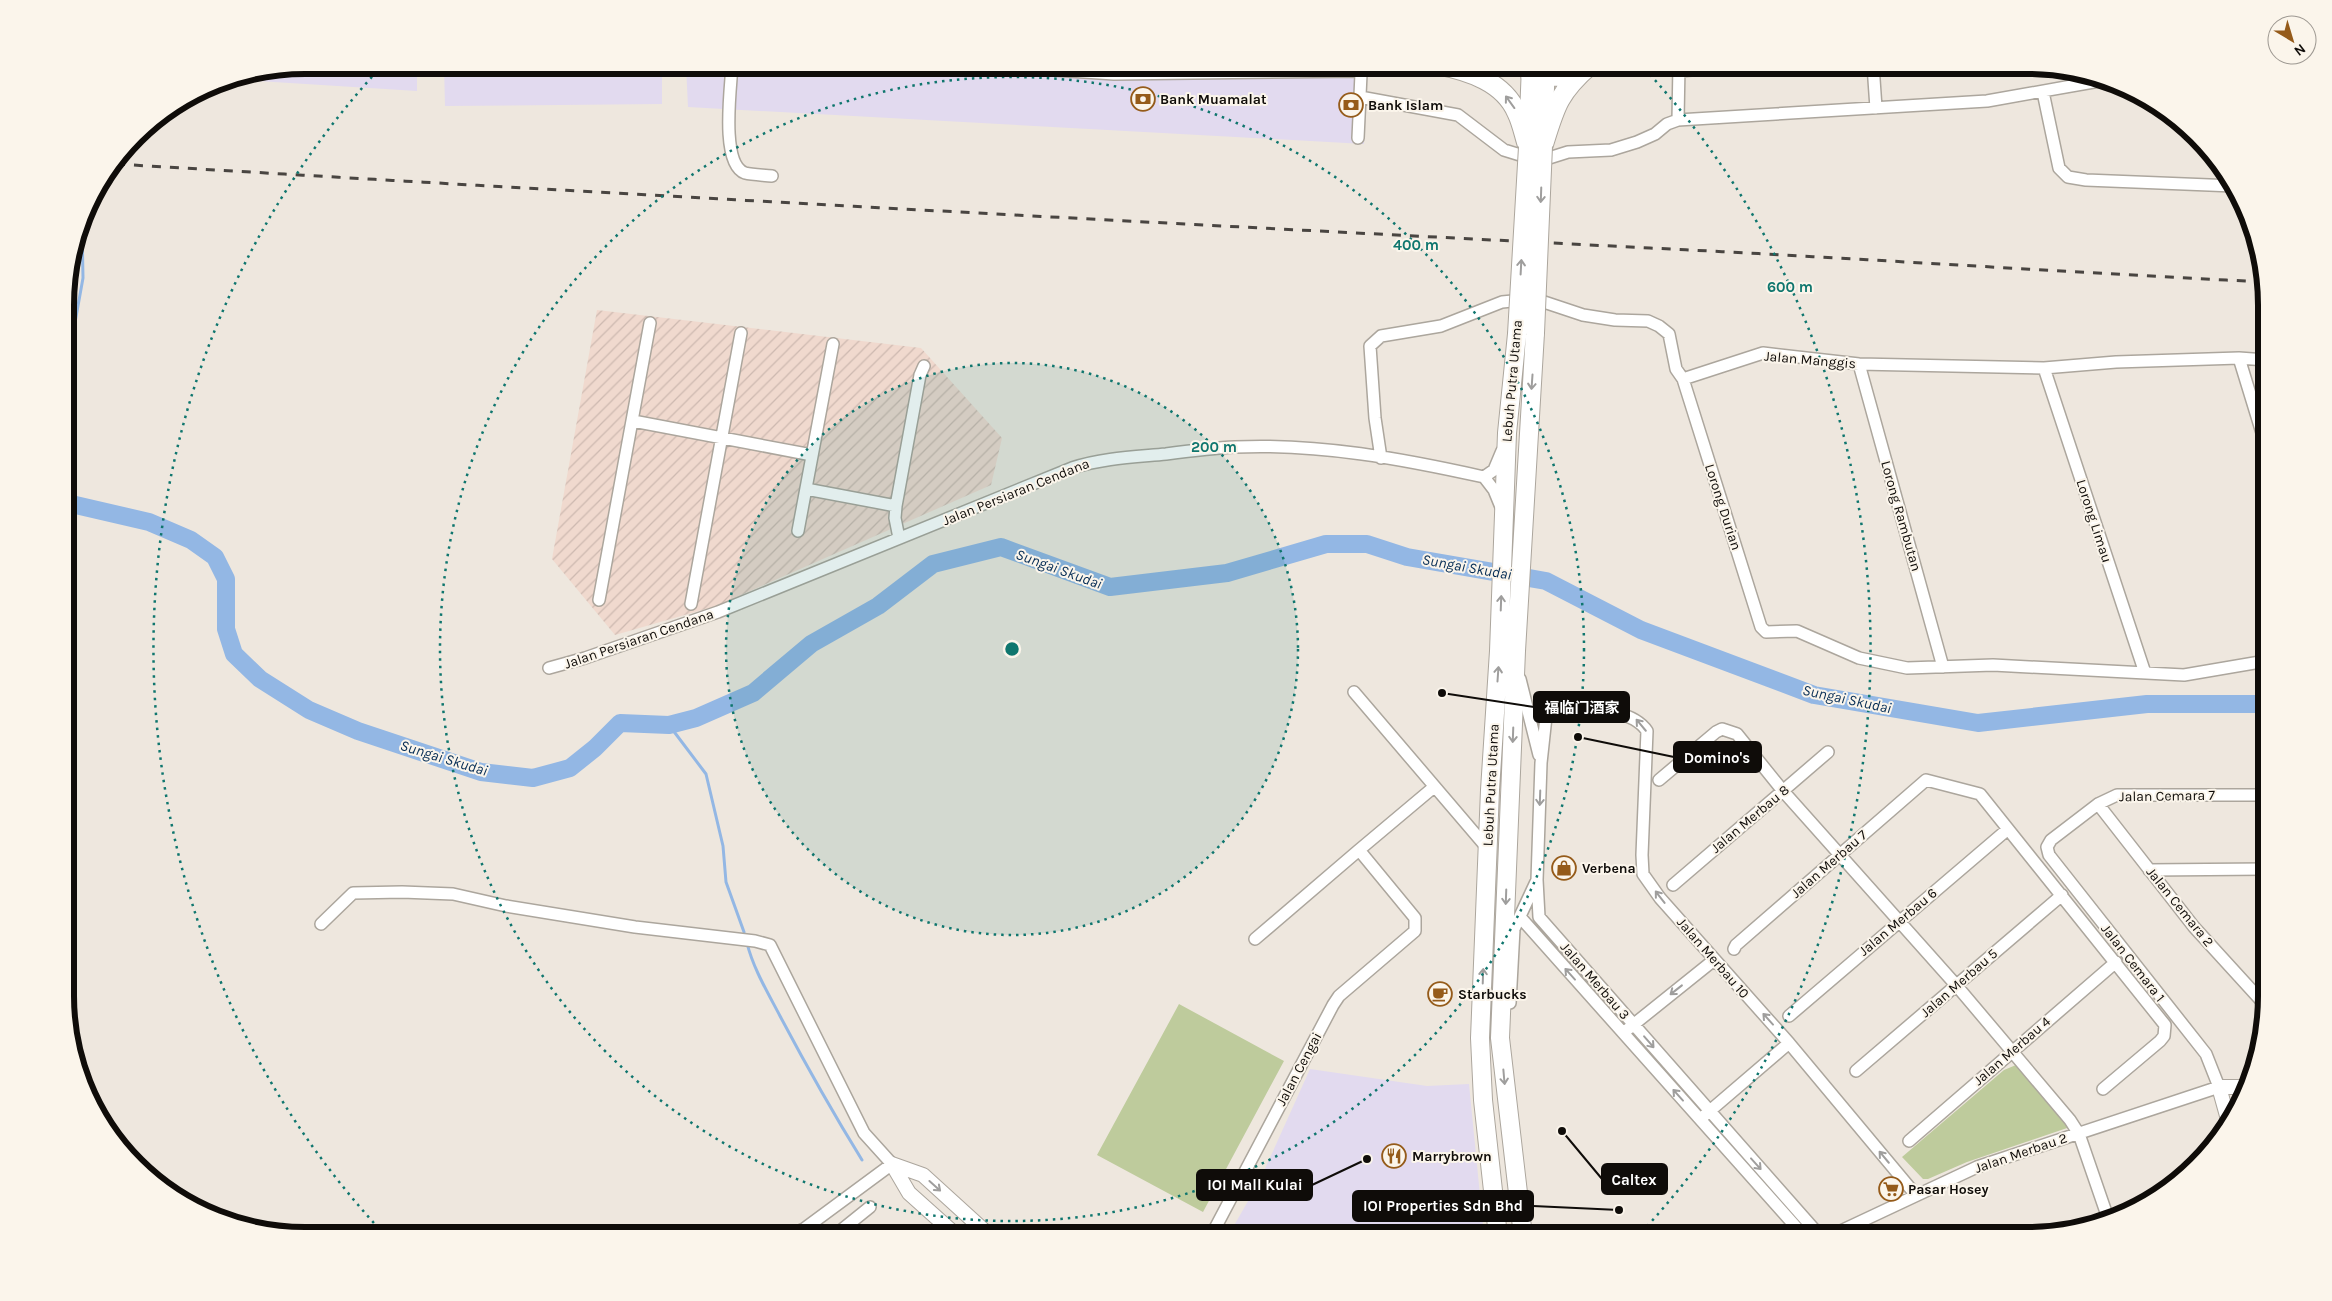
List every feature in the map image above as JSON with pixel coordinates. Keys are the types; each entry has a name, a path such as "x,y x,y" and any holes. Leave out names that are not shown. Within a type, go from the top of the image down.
{"highway":[{"path":"1471,74 1494,85 1509,99 1535,146"},
{"path":"1552,74 1562,76 1567,74"},
{"path":"1535,146 1554,107 1570,83 1580,74"}],"main road":[{"name":"Lebuh Putra Utama","path":"1497,1227 1483,1100 1480,1038 1488,849 1523,526 1535,333 1535,146 1538,74"},
{"name":"Lebuh Putra Utama","path":"1522,1227 1500,1038 1510,656 1504,524 1507,432 1535,146"}],"street":[{"path":"732,74 729,140 734,164 744,173 772,176"},
{"path":"1358,138 1361,74"},
{"path":"1678,120 1679,74"},
{"path":"1874,74 1876,108"},
{"path":"1360,97 1458,115 1504,150 1533,159 1549,158 1568,152 1620,147 1655,134 1667,124 1678,120 1987,101 2090,83"},
{"path":"2043,92 2059,168 2068,178 2225,186"},
{"path":"1381,458 1374,418 1370,346 1375,339 1390,334 1441,326 1502,302 1523,300 1544,302 1583,315 1615,320 1648,321 1659,326 1669,334 1676,369 1682,379"},
{"path":"599,600 650,323"},
{"path":"691,604 741,334"},
{"path":"798,531 832,344"},
{"name":"Jalan Manggis","path":"1682,379 1763,353 1859,364 2044,368 2116,362 2239,358 2258,359"},
{"path":"2239,358 2258,420"},
{"name":"Lorong Rambutan","path":"1859,364 1943,667"},
{"path":"899,538 895,518 896,506 920,375 924,366"},
{"name":"Lorong Limau","path":"2044,368 2145,673"},
{"name":"Lorong Durian","path":"1682,379 1761,627 1766,632 1797,631 1859,658 1907,668 1943,667"},
{"path":"633,421 812,455"},
{"path":"1504,524 1499,501 1484,477 1494,470 1500,460 1507,432"},
{"name":"Jalan Persiaran Cendana","path":"549,668 585,658 718,612 1095,460 1235,447 1301,448 1436,466 1484,477"},
{"path":"806,489 896,506"},
{"path":"1510,656 1541,763"},
{"path":"1943,667 1993,665 2184,675 2258,662"},
{"path":"1354,692 1488,849"},
{"name":"Jalan Merbau 3","path":"1596,710 1560,705 1554,708 1546,717 1541,763 1537,880 1539,917 1812,1227"},
{"name":"Jalan Merbau 10","path":"1596,710 1630,716 1642,724 1646,731 1643,874 1660,898 1789,1043 1915,1194"},
{"path":"1659,780 1722,729 1737,734 1783,791 1956,985 2070,1120 2079,1134 2106,1213"},
{"name":"Jalan Merbau 8","path":"1672,885 1828,752"},
{"name":"Jalan Merbau 7","path":"1734,949 1736,945 1926,780 1976,792 2008,829"},
{"path":"1255,939 1434,787"},
{"name":"Jalan Cemara 7","path":"2051,840 2098,804 2117,795 2258,796"},
{"name":"Jalan Cemara 2","path":"2098,804 2194,927 2258,997"},
{"path":"2008,829 2162,1021 2165,1030 2160,1041 2103,1089"},
{"name":"Jalan Merbau 6","path":"1789,1016 2008,829"},
{"name":"Jalan Cemara 1","path":"2051,840 2047,848 2050,855 2206,1054 2219,1087"},
{"name":"Jalan Cengai","path":"1216,1227 1339,996 1415,931 1415,918 1359,850"},
{"path":"2149,870 2258,869"},
{"path":"1500,1038 1509,1018 1514,929 1537,880"},
{"path":"321,924 352,893 411,892 453,894 516,908 635,927 755,941 770,945 864,1133 892,1164 909,1193 947,1227"},
{"name":"Jalan Merbau 5","path":"1856,1071 2062,895"},
{"path":"1520,917 1796,1227"},
{"path":"1623,1034 1714,960"},
{"name":"Jalan Merbau 4","path":"1909,1141 2116,962"},
{"path":"1700,1120 1789,1043"},
{"path":"2230,1107 2219,1087 2240,1087"},
{"name":"Jalan Merbau 2","path":"1848,1227 1915,1194 1977,1167 2219,1087"},
{"path":"892,1164 923,1175 980,1227"},
{"path":"807,1227 892,1164"},
{"path":"845,1227 870,1207"}],"shaded area":[{"path":"289,74 417,74 417,91 250,81"},
{"path":"444,74 662,74 662,104 445,106"},
{"path":"686,74 1368,74 1364,144 688,107"},
{"path":"597,310 921,348 1002,438 991,485 716,606 615,635 552,559"},
{"path":"1310,1069 1427,1086 1469,1084 1483,1227 1233,1227 1259,1182"}],"green space":[{"path":"1179,1004 1284,1061 1203,1212 1097,1155"},
{"path":"2016,1065 2020,1067 2070,1127 1967,1162 1928,1179 1923,1179 1902,1157 2004,1070"}],"waterway":[{"path":"74,328 83,278 82,244"},
{"name":"Sungai Skudai","path":"74,505 149,522 191,540 215,557 226,579 226,629 234,654 260,679 309,710 358,731 481,772 533,778 570,768 595,748 620,723 669,725 696,718 753,693 811,644 878,606 933,564 1001,547 1110,587 1227,573 1326,544 1367,544 1407,557 1546,581 1641,630 1814,695 1978,723 2147,704 2258,704"},
{"path":"669,725 706,774 723,846 726,882 744,932"},
{"path":"747,943 757,971 800,1053 862,1160"}],"railway":[{"path":"121,164 499,187 2257,282"}],"place":[{"name":"Bank Muamalat","path":"1143,99"},
{"name":"Bank Islam","path":"1351,105"},
{"name":"福临门酒家","path":"1442,693"},
{"name":"Domino's","path":"1578,737"},
{"name":"Verbena","path":"1564,868"},
{"name":"Starbucks","path":"1440,994"},
{"name":"Caltex","path":"1562,1131"},
{"name":"Marrybrown","path":"1394,1156"},
{"name":"IOI Mall Kulai","path":"1367,1159"},
{"name":"Pasar Hosey","path":"1891,1189"},
{"name":"IOI Properties Sdn Bhd","path":"1619,1210"}]}
